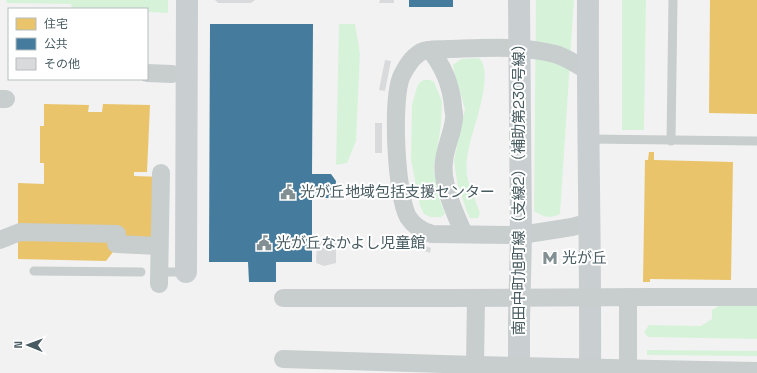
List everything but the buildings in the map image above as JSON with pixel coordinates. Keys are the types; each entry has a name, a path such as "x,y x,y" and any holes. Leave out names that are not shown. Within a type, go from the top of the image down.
{"main road":[{"path":"171,276 187,0"},
{"name":"南田中町旭町線（支線2）（補助第230号線）","path":"519,0 518,49 521,235 519,373"},
{"path":"588,0 587,70 590,222 590,373"}],"street":[{"path":"587,70 556,54 518,49 471,48 430,50 422,52 410,62 401,76 398,92 396,124 402,201 408,216 416,227 425,232 432,234 521,235 572,227 590,222"},
{"path":"430,50 445,72 452,96 454,118 445,152 444,175 450,200 464,234"},
{"path":"148,74 172,74"},
{"path":"161,173 159,246 171,276"},
{"path":"0,240 20,232 117,234 116,244 159,246"},
{"path":"628,297 628,368"},
{"path":"283,298 757,297"},
{"path":"475,365 476,298"},
{"path":"283,359 452,365 757,372"}],"lane":[{"path":"671,140 673,0"},
{"path":"588,139 757,141"},
{"path":"34,271 141,272"}],"green space":[{"path":"6,0 168,0 168,13 148,12 148,8 72,8 71,4 7,3"},
{"path":"536,0 574,0 560,214 550,217 534,211"},
{"path":"622,0 646,0 644,130 622,130"},
{"path":"339,24 355,24 360,53 356,141 347,163 336,165"},
{"path":"479,58 483,65 485,76 484,88 482,101 468,150 467,175 480,213 478,218 470,218 457,182 454,160 465,109 453,65 461,59"},
{"path":"424,80 434,82 442,101 441,125 434,170 439,198 445,214 441,217 430,217 424,214 420,206 411,160 412,105 417,87 420,82"},
{"path":"757,304 757,339 648,337 644,332 649,325 701,326 712,319 712,310 720,305"},
{"path":"647,350 757,351 757,356 647,355"}],"place":[{"name":"光が丘地域包括支援センター","path":"288,192"},
{"name":"光が丘なかよし児童館","path":"264,243"},
{"name":"光が丘","path":"550,258"}]}
